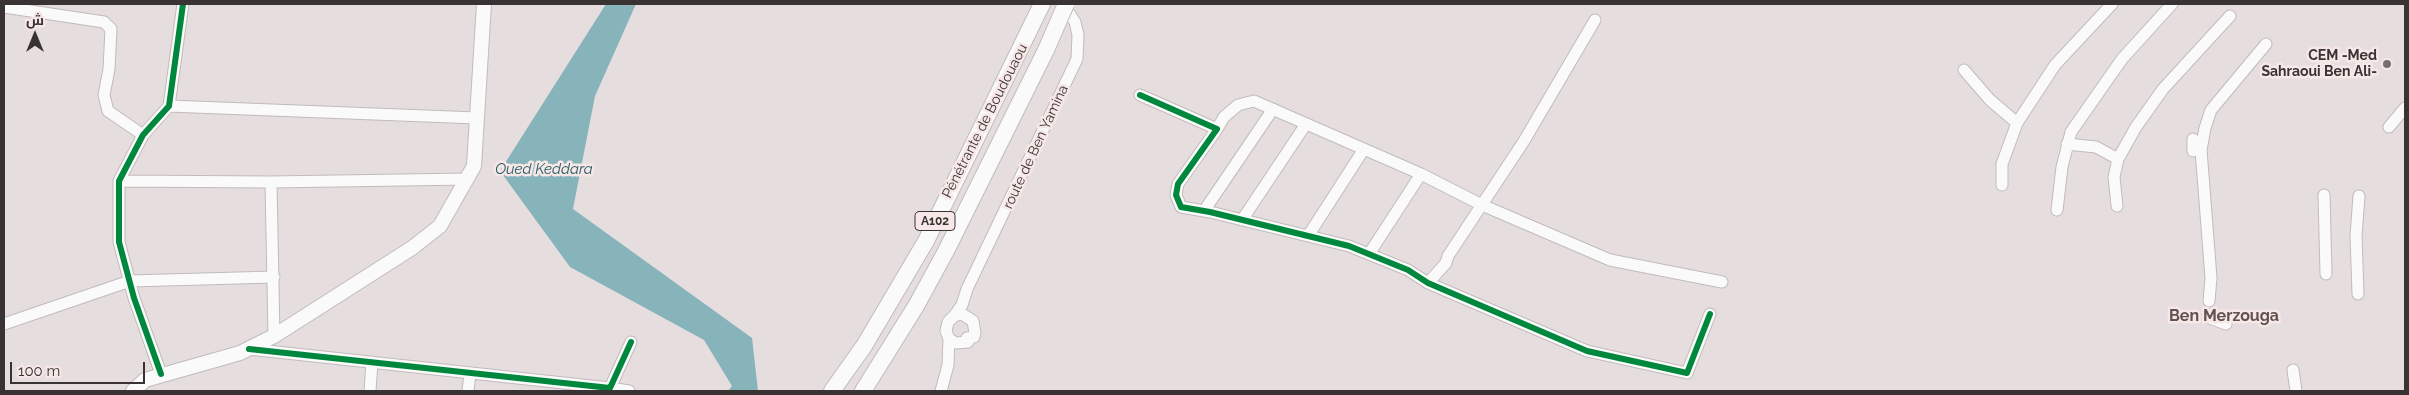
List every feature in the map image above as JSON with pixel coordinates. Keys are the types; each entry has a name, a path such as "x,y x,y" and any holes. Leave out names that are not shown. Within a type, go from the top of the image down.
{"highway":[{"name":"Pénétrante de Boudouaou","path":"832,391 864,346 926,242 1042,4"},
{"name":"Pénétrante de Boudouaou","path":"863,391 916,306 946,251 1046,50 1064,4"}],"main road":[{"path":"132,391 145,380 220,360 249,349 274,336 412,248 440,226 474,166 484,4"}],"street":[{"path":"162,374 130,281 119,242 119,181 143,135 169,106 183,4"},
{"name":"route de Ben Yamina","path":"954,316 962,305 967,288 1077,60 1078,35 1075,22 1064,4"},
{"path":"2002,185 2002,164 2017,123 2055,65 2112,4"},
{"path":"2058,210 2067,144 2071,132 2122,59 2172,4"},
{"path":"4,7 104,22 111,29 109,69 104,95 108,111 143,135"},
{"path":"2117,206 2114,178 2118,159 2136,127 2163,88 2230,16"},
{"path":"1428,282 1446,263 1448,256 1524,142 1595,20"},
{"path":"2209,301 2211,278 2201,150 2205,128 2211,110 2266,44"},
{"path":"1964,70 1990,100 2017,123"},
{"path":"1140,95 1217,130"},
{"path":"1710,314 1687,373 1587,351 1428,282 1408,270 1349,246 1180,207 1176,195 1178,184 1217,130 1224,117 1238,105 1254,101 1421,174 1482,205 1610,260 1722,282"},
{"path":"169,106 477,118"},
{"path":"2389,127 2405,108"},
{"path":"1204,211 1273,109"},
{"path":"1242,220 1306,124"},
{"path":"2193,139 2193,151"},
{"path":"2067,144 2096,147 2118,159"},
{"path":"1308,236 1364,149"},
{"path":"1369,254 1421,174"},
{"path":"119,181 271,182 468,179"},
{"path":"271,182 274,336"},
{"path":"2324,195 2326,274"},
{"path":"2358,294 2356,236 2359,196"},
{"path":"4,324 130,281 274,277"},
{"path":"967,288 970,318"},
{"path":"941,391 948,365 949,339 946,326 954,316 962,314 970,318 975,324 974,337 967,338 968,342 964,344 948,365"},
{"path":"2208,317 2226,324"},
{"path":"949,339 956,343 964,344"},
{"path":"610,388 631,342"},
{"path":"249,349 629,391"},
{"path":"370,391 372,362"},
{"path":"2293,370 2296,391"},
{"path":"468,391 470,373"}],"water":[{"name":"Oued Keddara","path":"606,4 636,4 595,96 573,209 752,338 758,391 728,391 732,386 704,340 570,267 500,171"}],"cycle path":[{"path":"161,374 134,298 119,242 119,181 143,135 169,106 183,4"},
{"path":"1140,95 1217,129 1178,184 1176,195 1181,207 1210,212 1349,246 1408,270 1428,283 1587,351 1687,373 1710,314"},
{"path":"249,349 610,388 631,342"}],"place":[{"name":"CEM -Med Sahraoui Ben Ali-","path":"2387,64"}],"district":[{"name":"Ben Merzouga","path":"2224,316"}]}
